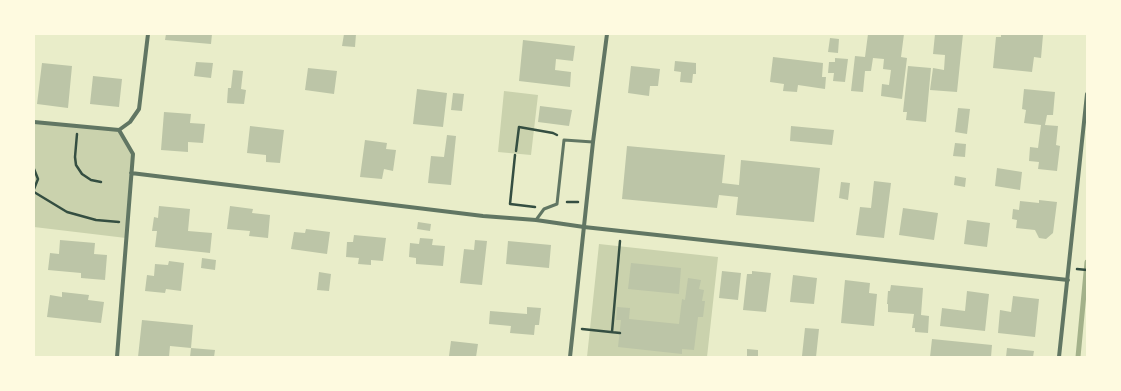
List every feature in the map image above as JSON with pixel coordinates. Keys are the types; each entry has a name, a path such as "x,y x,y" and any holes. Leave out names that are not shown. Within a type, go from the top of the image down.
{"street":[{"path":"34,122 119,130 130,122 139,109 148,34"},
{"path":"570,357 593,142 607,34"},
{"path":"1059,357 1087,94"},
{"path":"117,357 133,154 119,130"},
{"path":"131,173 483,216 536,220 584,227 1068,280"}],"lane":[{"path":"536,220 544,209 557,204 564,140 593,142"}],"path":[{"path":"77,126 75,157 76,165 82,174 91,180 101,182"},
{"path":"516,152 519,127 552,133 564,140"},
{"path":"515,155 510,204 544,209"},
{"path":"34,169 38,179 34,190 67,212 96,220 127,223"},
{"path":"557,204 569,201 586,204"},
{"path":"612,332 621,231"},
{"path":"1079,270 1087,270"},
{"path":"573,328 620,333"}],"green space":[{"path":"504,91 538,95 531,155 498,152"},
{"path":"34,122 119,130 133,154 126,238 34,227"},
{"path":"599,244 718,257 707,357 587,357"}],"building":[{"path":"166,34 212,34 211,44 165,40"},
{"path":"344,34 356,34 355,47 342,46"},
{"path":"868,34 904,34 901,57 907,58 902,99 881,96 882,84 889,85 891,70 883,69 884,59 873,58 871,71 865,71 863,92 851,91 855,56 865,57"},
{"path":"935,34 963,34 957,92 930,90 933,68 944,70 945,55 933,54"},
{"path":"1001,34 1043,35 1041,58 1034,57 1032,72 993,68 996,37 1001,37"},
{"path":"830,38 839,39 838,53 828,52"},
{"path":"523,40 575,46 573,61 556,59 555,70 571,72 570,87 519,81"},
{"path":"773,57 823,63 822,77 826,77 825,89 798,85 797,92 783,91 784,84 770,82"},
{"path":"835,58 848,59 845,82 833,81 834,73 828,73 829,62 835,62"},
{"path":"675,61 696,63 696,74 693,74 692,83 680,82 681,72 674,71"},
{"path":"196,62 213,63 211,78 194,76"},
{"path":"42,63 72,66 68,108 37,104"},
{"path":"631,66 660,69 658,86 650,86 649,96 628,93"},
{"path":"908,66 931,68 926,122 906,120 907,112 903,112"},
{"path":"308,68 337,71 334,94 305,90"},
{"path":"233,70 243,71 241,89 246,90 244,104 227,103 228,88 231,88"},
{"path":"93,76 122,79 119,107 90,104"},
{"path":"417,89 447,93 443,127 413,124"},
{"path":"1024,89 1055,92 1053,115 1047,115 1045,125 1058,126 1056,145 1060,146 1057,171 1038,169 1039,162 1029,161 1030,147 1038,148 1041,125 1024,123 1026,110 1022,109"},
{"path":"453,93 464,94 462,111 451,110"},
{"path":"540,106 572,110 569,126 538,122"},
{"path":"958,108 970,109 967,134 955,132"},
{"path":"164,112 191,114 190,123 205,124 203,143 188,142 188,152 161,150"},
{"path":"250,126 284,130 280,163 266,162 266,155 247,153"},
{"path":"791,126 834,130 832,145 790,141"},
{"path":"447,135 456,136 451,185 428,183 431,156 444,157"},
{"path":"365,140 387,143 386,149 396,150 393,171 384,169 382,179 360,177"},
{"path":"955,143 966,144 965,157 953,156"},
{"path":"627,146 725,155 722,183 739,185 741,160 820,168 814,222 736,215 738,197 719,195 717,208 622,199"},
{"path":"997,168 1022,172 1020,190 995,186"},
{"path":"955,176 966,178 965,187 954,185"},
{"path":"874,181 891,183 884,238 856,235 860,207 871,208"},
{"path":"841,182 850,183 848,200 839,198"},
{"path":"1039,200 1057,202 1053,233 1046,239 1039,238 1035,230 1016,228 1017,220 1012,219 1013,209 1019,210 1020,201 1039,203"},
{"path":"159,206 190,209 188,231 212,233 210,253 155,247 157,231 152,231 154,217 158,218"},
{"path":"230,206 253,209 252,213 270,215 268,238 249,236 250,231 227,229"},
{"path":"903,208 938,213 934,240 899,235"},
{"path":"967,220 990,223 987,247 964,244"},
{"path":"418,222 431,224 430,231 417,229"},
{"path":"306,229 330,232 327,254 291,249 294,232 305,233"},
{"path":"354,235 386,238 383,261 371,260 371,265 358,264 359,258 346,257 347,242 353,242"},
{"path":"420,238 433,239 432,245 445,246 443,266 416,264 416,258 409,257 410,243 419,244"},
{"path":"60,240 95,243 94,254 107,255 105,280 81,278 81,273 48,270 50,253 59,254"},
{"path":"475,240 487,241 482,285 460,283 464,249 474,250"},
{"path":"508,241 551,245 549,268 506,264"},
{"path":"202,258 216,260 215,270 201,268"},
{"path":"169,261 184,263 181,291 166,289 165,293 145,291 147,275 154,276 155,264 168,265"},
{"path":"631,263 681,268 679,294 628,289"},
{"path":"722,271 741,273 738,300 719,298"},
{"path":"752,271 771,273 766,312 743,310 747,274 752,274"},
{"path":"319,272 331,274 329,291 317,290"},
{"path":"793,275 817,278 814,304 790,302"},
{"path":"688,278 701,280 699,289 704,290 702,301 705,301 703,317 698,317 694,350 682,349 682,354 618,347 621,320 616,320 617,307 630,308 629,319 679,324 682,299 685,300"},
{"path":"845,280 870,283 869,293 877,294 874,326 841,323"},
{"path":"891,285 923,288 921,315 929,316 928,333 915,332 915,328 912,328 914,314 888,312 888,291 890,291"},
{"path":"967,291 989,294 985,331 940,326 942,308 965,311"},
{"path":"62,292 89,295 88,300 104,302 101,323 47,317 50,295 62,297"},
{"path":"1013,296 1039,299 1035,337 998,333 1000,310 1011,312"},
{"path":"527,307 541,308 539,325 535,325 534,335 510,333 511,326 489,324 490,311 527,314"},
{"path":"142,320 193,325 191,348 170,346 169,357 138,357"},
{"path":"805,328 819,329 816,357 802,356"},
{"path":"932,339 992,345 991,357 930,357"},
{"path":"451,341 478,344 476,357 449,356"},
{"path":"191,348 215,350 214,357 190,357"},
{"path":"1007,348 1034,351 1033,357 1006,357"},
{"path":"747,349 758,350 758,357 747,357"}],"waterway":[{"path":"1078,357 1087,262"}]}
